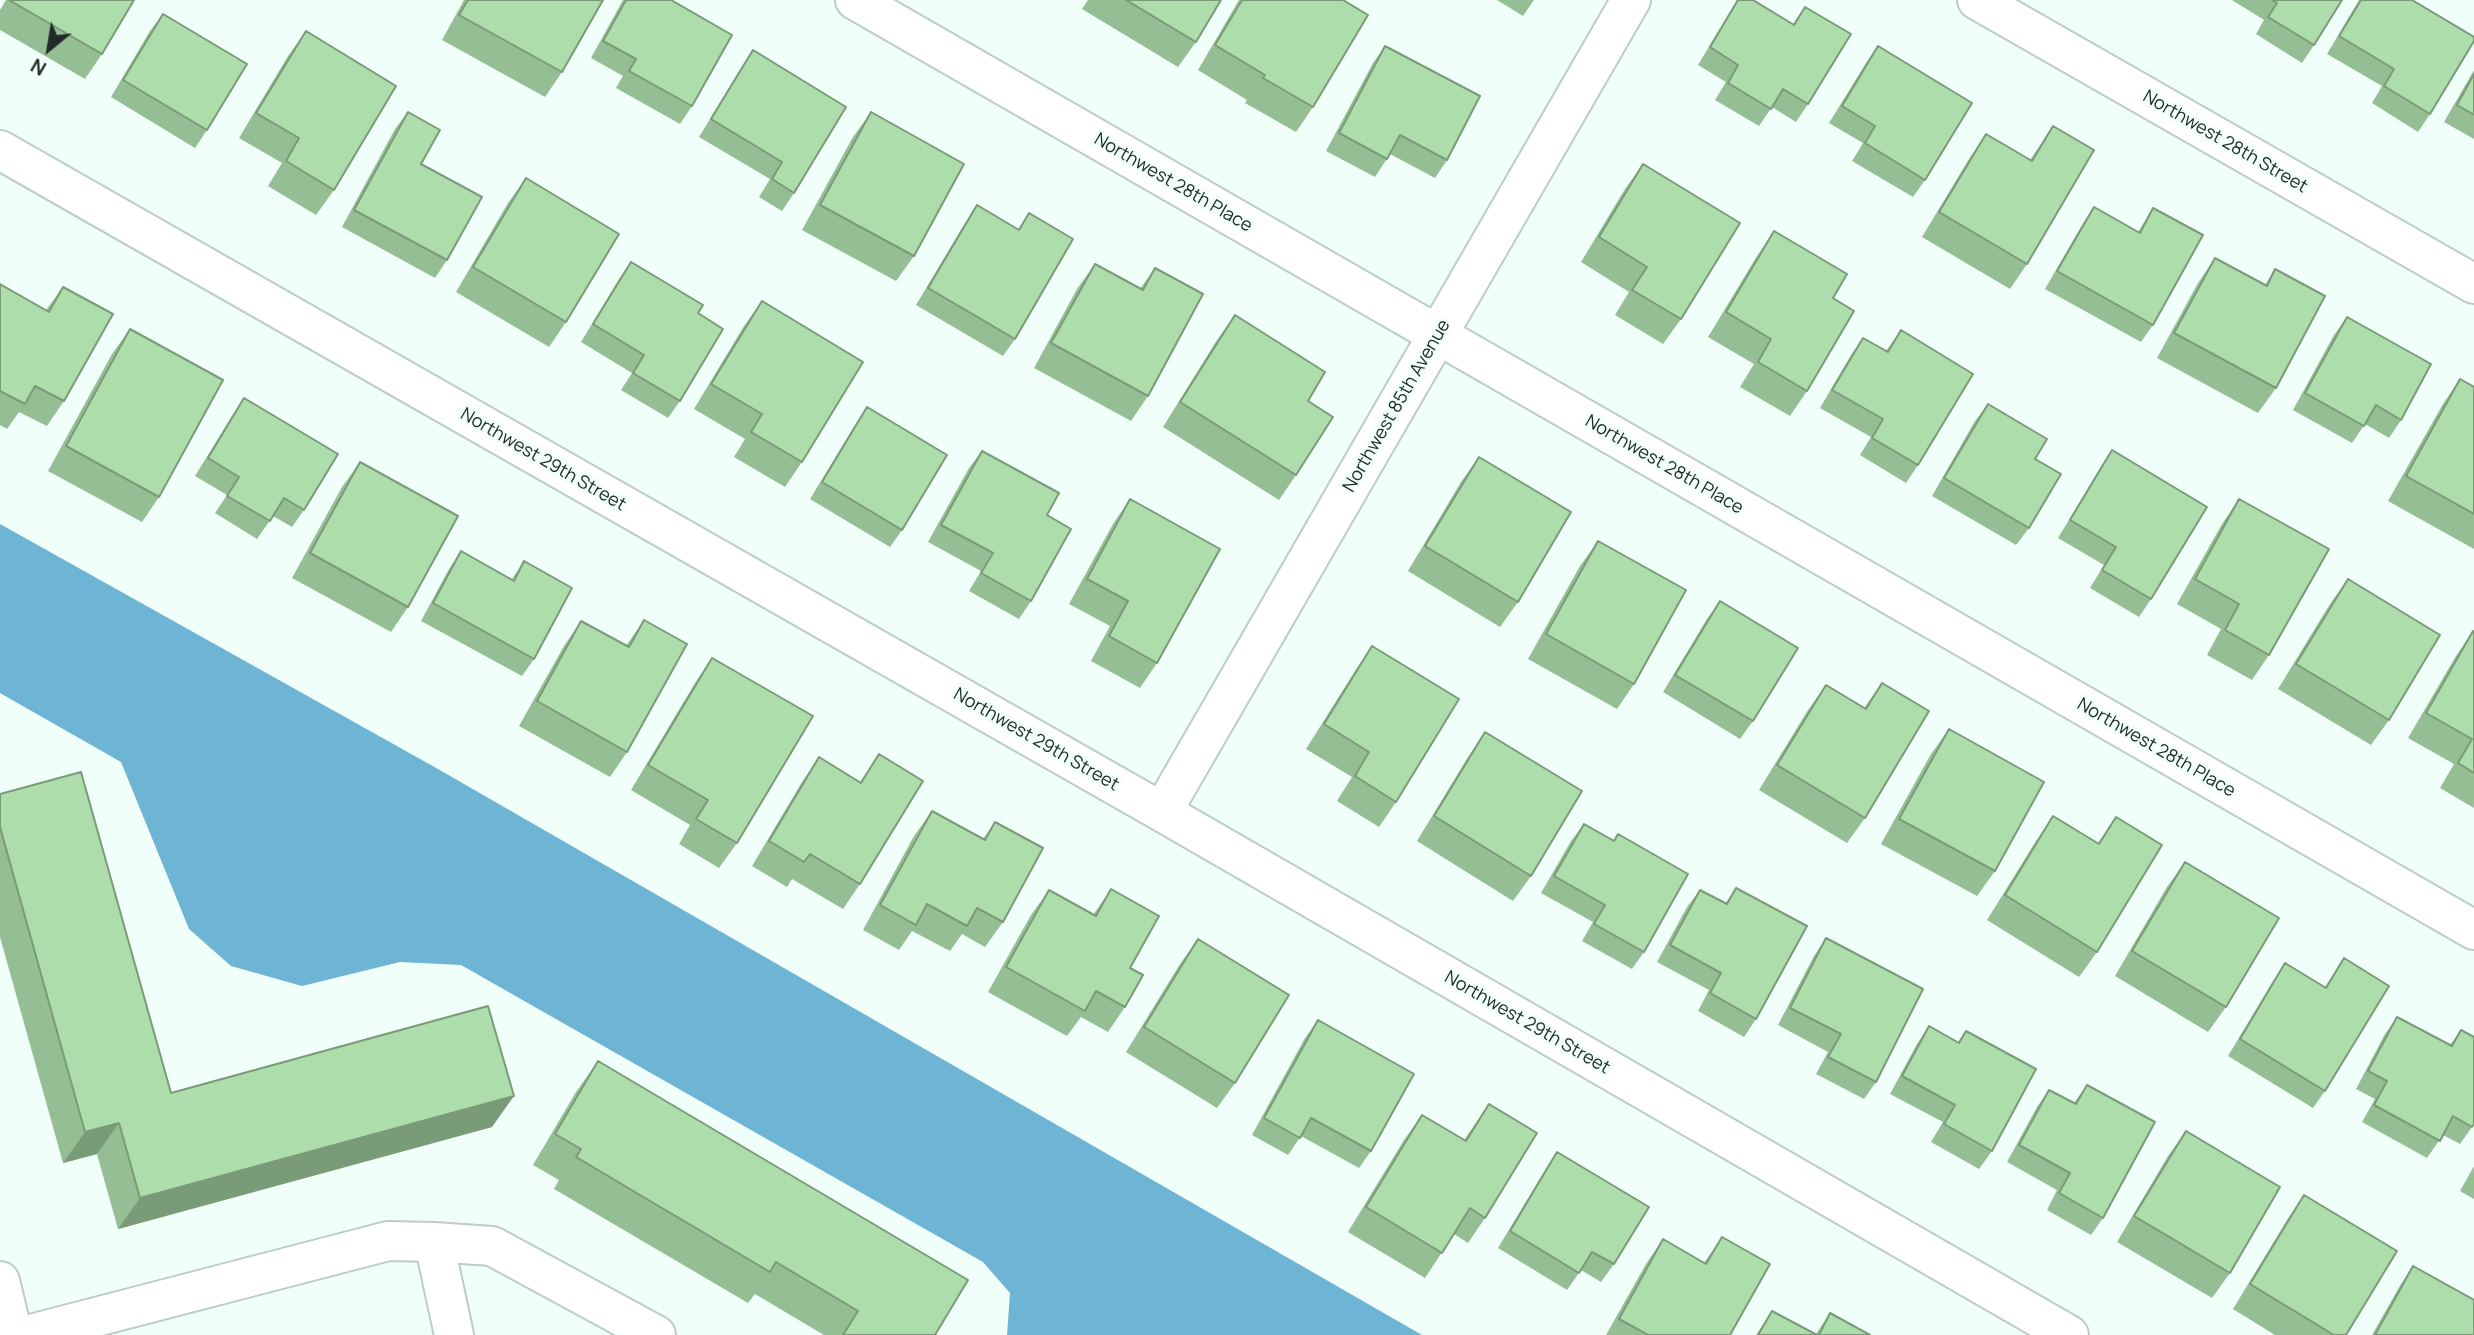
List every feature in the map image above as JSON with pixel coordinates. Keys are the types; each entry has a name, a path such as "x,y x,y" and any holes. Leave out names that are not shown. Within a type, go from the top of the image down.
{"street":[{"name":"Northwest 28th Place","path":"855,0 2474,930"},
{"name":"Northwest 85th Avenue","path":"1162,812 1631,0"},
{"name":"Northwest 28th Street","path":"1977,0 2474,284"},
{"name":"Northwest 29th Street","path":"0,150 1162,812 2069,1335"},
{"path":"27,1335 388,1241 492,1246 656,1335"},
{"path":"434,1242 454,1335"},
{"path":"0,1281 13,1335"}],"water":[{"path":"0,524 438,769 1422,1335 1007,1335 1010,1293 983,1262 461,965 400,962 302,986 231,966 189,929 121,762 0,693"}],"building":[{"path":"9,0 134,0 102,54"},
{"path":"468,0 603,0 562,72 459,15"},
{"path":"626,0 671,0 732,35 692,106 629,71 636,59 603,41"},
{"path":"1126,0 1221,0 1196,42"},
{"path":"1242,0 1343,0 1368,15 1313,107 1263,78 1265,75 1215,45"},
{"path":"1738,0 1753,0 1794,25 1805,7 1851,34 1808,104 1783,89 1771,109 1728,83 1738,65 1710,47"},
{"path":"2272,0 2342,0 2314,45 2268,17 2277,3"},
{"path":"2361,0 2412,0 2474,37 2430,114 2384,86 2394,69 2339,36"},
{"path":"163,14 247,64 207,130 123,80"},
{"path":"306,31 396,86 334,190 286,161 299,138 256,113"},
{"path":"1385,46 1480,96 1447,160 1400,135 1387,159 1339,133"},
{"path":"1878,46 1972,103 1925,180 1865,143 1875,126 1842,106"},
{"path":"753,50 846,107 794,193 772,179 782,162 711,119"},
{"path":"2474,74 2474,115 2457,105"},
{"path":"408,112 440,130 421,164 482,197 447,260 354,210"},
{"path":"871,112 964,164 914,256 820,205"},
{"path":"2053,126 2094,150 2027,264 1939,212 1986,134 2032,161"},
{"path":"1643,164 1740,223 1681,319 1632,290 1647,267 1599,237"},
{"path":"526,178 619,234 566,322 473,267"},
{"path":"977,205 1019,230 1029,213 1073,239 1015,339 928,288"},
{"path":"2094,207 2140,233 2153,208 2203,235 2153,325 2057,271"},
{"path":"1774,231 1847,274 1833,298 1854,311 1807,391 1758,362 1771,339 1726,312"},
{"path":"2215,258 2267,286 2275,269 2325,296 2276,388 2174,333"},
{"path":"631,262 703,305 698,313 723,329 680,401 633,373 644,355 593,324"},
{"path":"1095,264 1143,290 1155,268 1203,294 1148,396 1051,343"},
{"path":"0,284 49,312 63,287 113,314 64,401 35,386 25,404 0,391"},
{"path":"762,301 863,362 802,462 751,432 762,414 711,384"},
{"path":"1235,315 1325,372 1308,401 1333,417 1296,475 1180,402"},
{"path":"2347,317 2431,364 2401,420 2376,405 2364,426 2305,393"},
{"path":"130,329 223,380 159,497 66,446"},
{"path":"1901,330 1973,374 1918,465 1872,438 1883,419 1832,390 1863,338 1888,352"},
{"path":"2460,379 2474,387 2474,514 2406,476"},
{"path":"244,398 338,454 304,510 284,498 270,521 227,496 239,477 208,458"},
{"path":"1988,404 2047,439 2035,459 2061,474 2029,528 1944,478"},
{"path":"867,407 947,455 902,530 822,482"},
{"path":"2112,450 2207,507 2151,599 2102,570 2116,547 2070,520"},
{"path":"982,451 1059,493 1047,515 1071,529 1031,601 981,573 993,553 941,525"},
{"path":"1479,457 1571,512 1518,602 1425,546"},
{"path":"360,462 458,516 408,607 310,553"},
{"path":"1130,499 1220,549 1157,663 1109,636 1128,601 1087,579"},
{"path":"2239,499 2329,549 2269,655 2225,630 2239,604 2195,579"},
{"path":"1598,541 1686,590 1634,684 1546,634"},
{"path":"461,551 514,581 524,561 572,588 534,659 433,603"},
{"path":"2348,579 2440,635 2389,720 2296,664"},
{"path":"1720,601 1798,648 1753,721 1675,675"},
{"path":"644,620 687,644 627,752 537,701 581,621 629,647"},
{"path":"2473,631 2474,773 2458,763 2472,739 2426,713"},
{"path":"1372,646 1459,699 1396,802 1355,776 1369,752 1324,724"},
{"path":"712,658 813,716 737,843 696,819 708,800 648,765"},
{"path":"1882,683 1929,711 1865,818 1777,765 1826,685 1866,709"},
{"path":"1949,729 2044,782 1995,871 1899,819"},
{"path":"1485,732 1582,791 1531,876 1434,816"},
{"path":"879,754 923,781 860,884 810,854 804,862 769,841 819,757 861,783"},
{"path":"81,772 171,1093 488,1006 514,1096 140,1198 119,1123 85,1132 0,827 0,794"},
{"path":"932,811 985,840 995,822 1043,848 1003,922 977,908 967,926 927,904 916,925 880,905"},
{"path":"2053,816 2099,844 2116,817 2162,845 2097,952 2005,895"},
{"path":"1584,824 1614,841 1618,834 1688,874 1644,952 1594,924 1605,905 1554,876"},
{"path":"2185,862 2279,918 2226,1007 2132,951"},
{"path":"1736,888 1807,926 1756,1019 1710,993 1721,973 1670,945 1700,890 1727,904"},
{"path":"1111,889 1159,916 1130,968 1143,975 1125,1007 1096,991 1085,1011 1006,967 1049,890 1096,916"},
{"path":"1826,938 1923,989 1876,1082 1828,1057 1841,1034 1790,1008"},
{"path":"1198,939 1289,995 1235,1083 1144,1027"},
{"path":"2344,958 2389,986 2325,1091 2240,1039 2285,963 2326,988"},
{"path":"2397,1017 2452,1046 2461,1030 2474,1037 2472,1127 2453,1116 2440,1141 2374,1105 2387,1081 2368,1071"},
{"path":"1318,1020 1414,1074 1371,1151 1311,1118 1300,1138 1264,1118"},
{"path":"1929,1026 1959,1043 1966,1031 2036,1069 1992,1151 1944,1124 1955,1105 1902,1076"},
{"path":"598,1061 968,1280 935,1335 843,1335 858,1311 776,1262 770,1272 576,1157 581,1149 555,1134"},
{"path":"2087,1085 2155,1122 2103,1218 2059,1193 2070,1173 2019,1145 2049,1090 2076,1104"},
{"path":"1489,1104 1537,1133 1485,1218 1470,1208 1442,1253 1366,1207 1422,1115 1466,1141"},
{"path":"2186,1131 2280,1187 2230,1273 2134,1216"},
{"path":"1557,1152 1649,1207 1614,1264 1592,1252 1579,1273 1510,1231"},
{"path":"2304,1195 2397,1251 2346,1335 2334,1335 2250,1284"},
{"path":"1722,1237 1770,1264 1730,1335 1648,1335 1619,1319 1663,1239 1706,1264"},
{"path":"2413,1266 2474,1300 2474,1335 2375,1335"},
{"path":"1772,1311 1817,1335 1758,1335"},
{"path":"1830,1313 1870,1335 1819,1335"}]}
